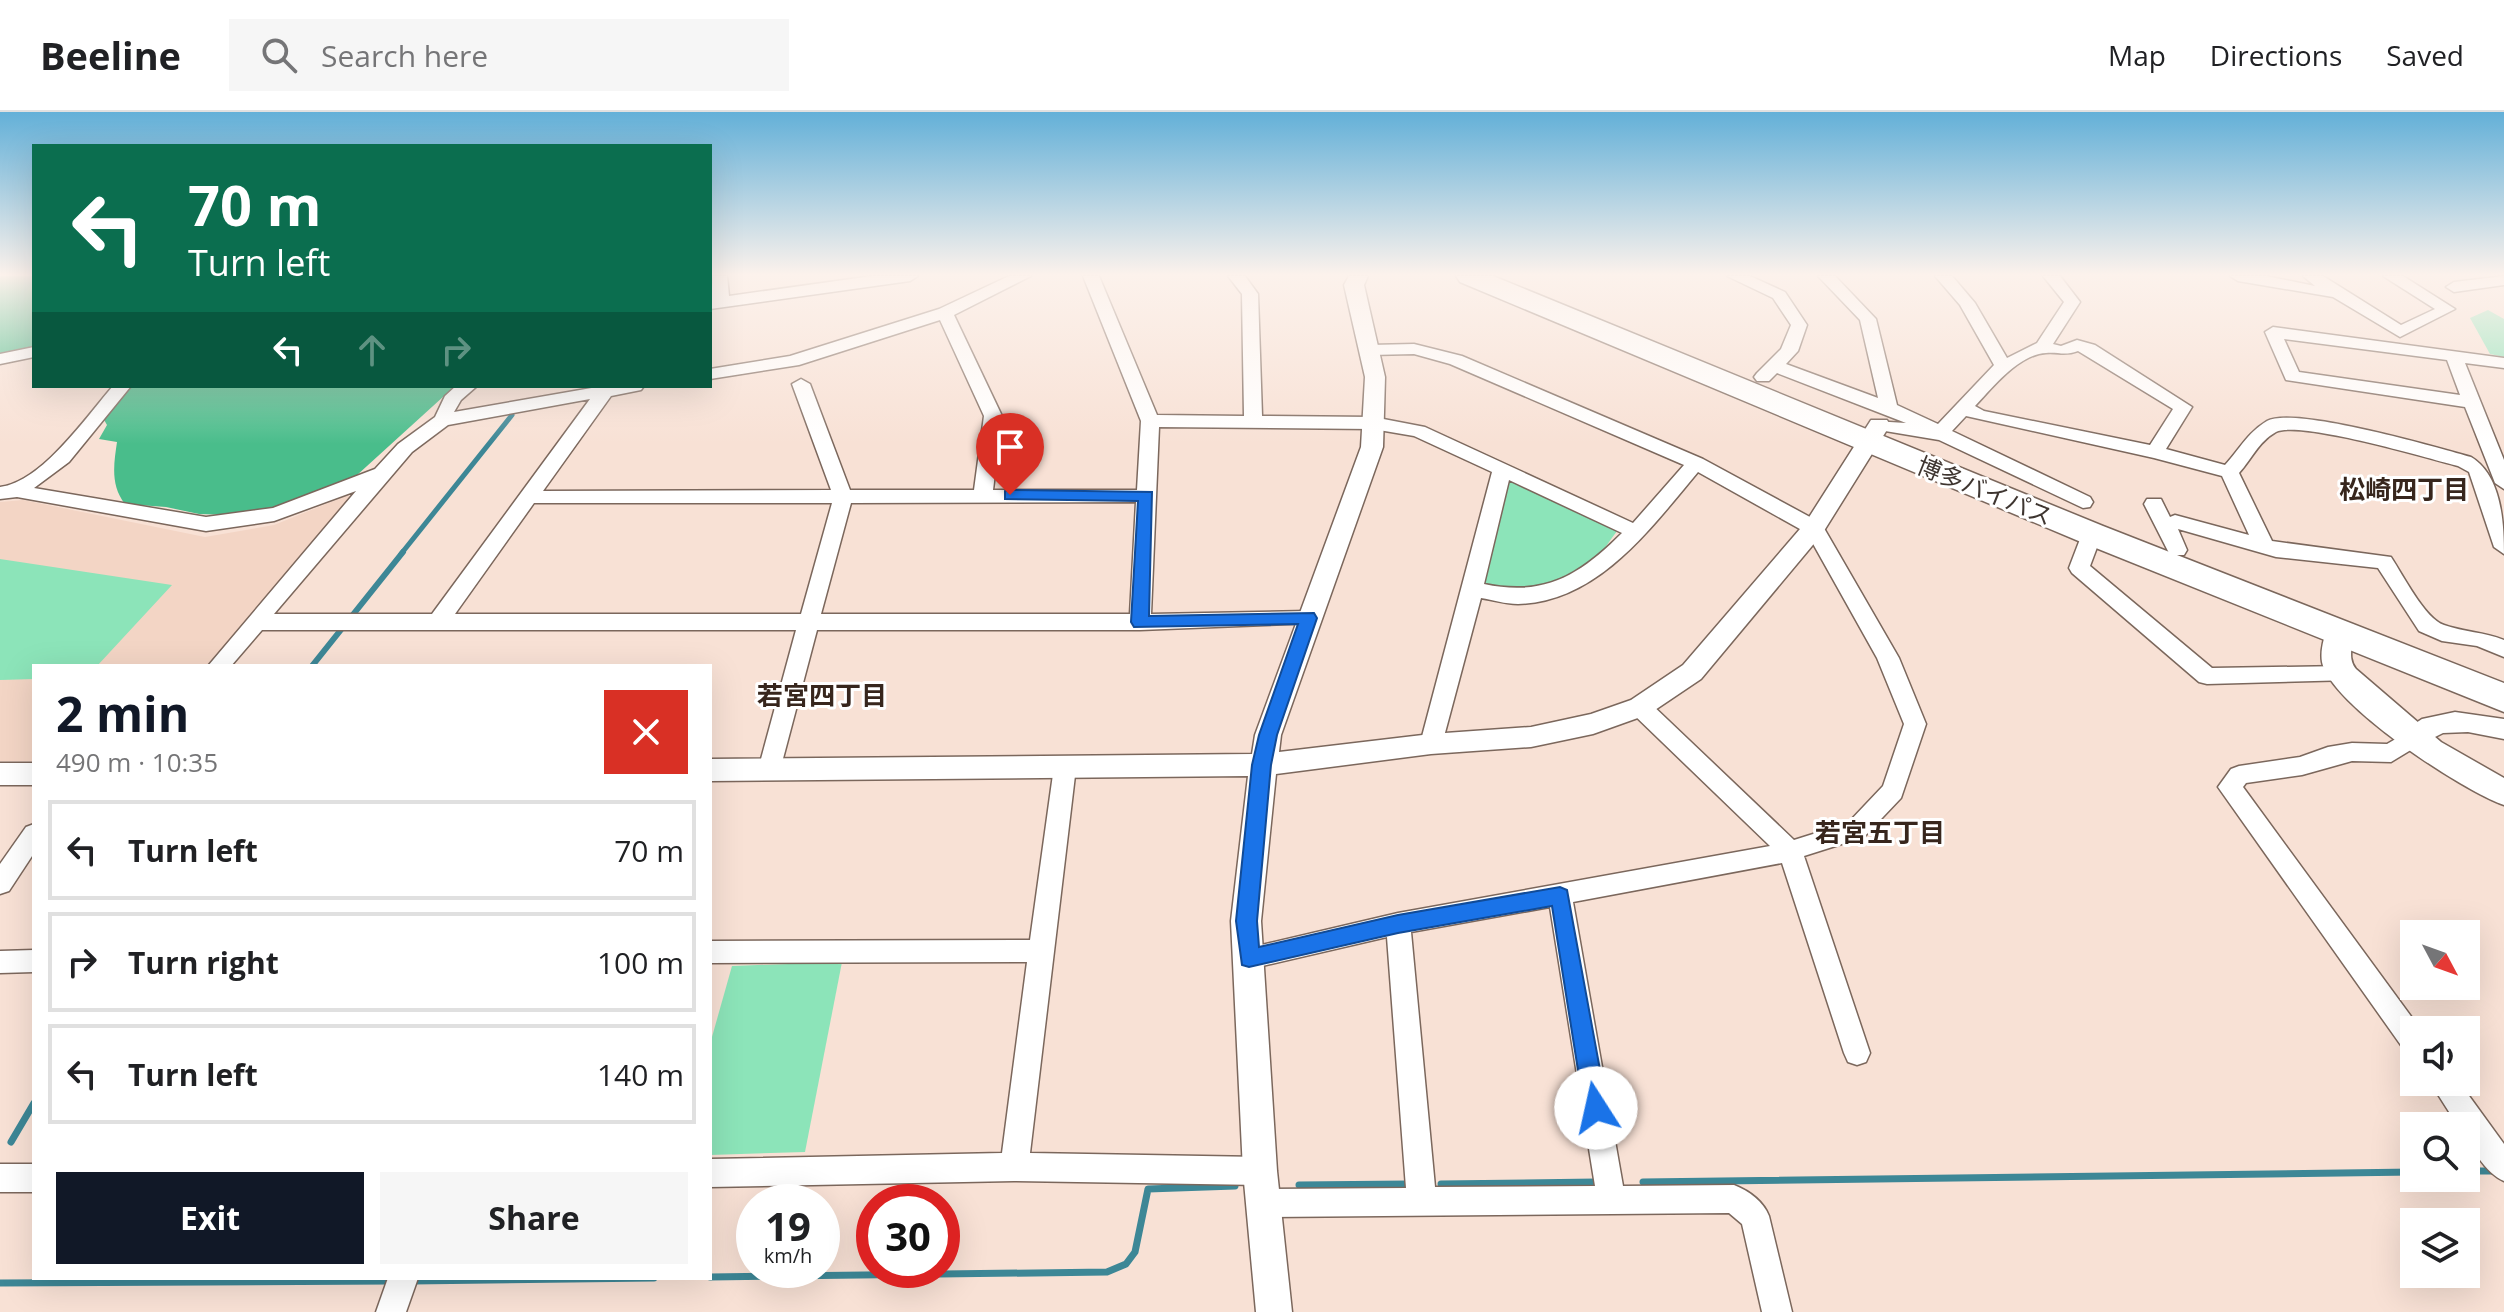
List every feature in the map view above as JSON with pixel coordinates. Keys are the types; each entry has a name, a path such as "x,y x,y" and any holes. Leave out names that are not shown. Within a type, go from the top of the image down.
{"highway":[{"name":"博多バイパス","path":"1623,332 1879,425 2504,674"},
{"name":"博多バイパス","path":"1665,332 1769,371 1879,425 2339,633 2504,698"}],"main road":[{"path":"2339,633 2335,660 2344,674 2411,739 2448,763 2504,792"}],"street":[{"path":"712,374 793,361 885,332"},
{"path":"954,332 993,416 983,495"},
{"path":"1114,332 1150,421 1140,622"},
{"path":"1251,332 1253,423"},
{"path":"1274,1312 1260,1171 1246,921 1262,765 1268,735 1372,447 1375,377 1366,332"},
{"path":"1769,371 1789,351 1796,332"},
{"path":"712,770 1262,765 1431,744 1531,737 1593,724 1640,707 1692,672 1814,528 1879,425 1869,332"},
{"path":"1984,332 2003,366"},
{"path":"1939,434 2003,366 2043,347 2053,332"},
{"path":"2471,402 2292,376 2273,332 2402,340 2453,355 2504,363"},
{"path":"2391,332 2402,340"},
{"path":"2402,340 2414,332"},
{"path":"2043,347 2062,351 2077,345 2089,349 2183,407 2155,452"},
{"path":"1249,958 1398,924 1790,851 1856,830 1893,791 1915,724 1888,658 1814,528 1696,463 1456,360 1414,349 1370,350"},
{"path":"0,359 32,352"},
{"path":"2453,355 2504,483"},
{"path":"769,770 843,496 801,384"},
{"path":"9,492 62,458 120,388"},
{"path":"443,420 446,407 465,388"},
{"path":"221,664 382,473 405,448 443,420 623,388"},
{"path":"438,622 605,391"},
{"path":"1964,408 1979,416 2155,452 2229,472 2264,546"},
{"path":"1150,421 1373,423 1419,431 1634,531"},
{"path":"2229,472 2244,456 2250,442 2275,424 2324,427 2464,461 2477,469 2504,547"},
{"path":"1879,425 1939,434 2087,518 2079,568 2207,676 2344,674"},
{"path":"1473,589 1518,597 1551,592 1589,575 1696,463"},
{"path":"1431,744 1502,469"},
{"path":"9,492 206,524 286,513 382,473"},
{"path":"531,497 1146,496"},
{"path":"2154,504 2171,539"},
{"path":"2171,539 2175,522 2276,550 2384,562 2426,626 2442,633 2481,639 2504,638"},
{"path":"258,622 1140,622 1308,618"},
{"path":"2481,639 2504,649"},
{"path":"1640,707 1790,851 1857,1053"},
{"path":"2400,1023 2230,787 2239,775 2302,766 2328,756 2352,752 2391,753 2420,731 2451,720 2504,729"},
{"path":"1014,1167 1065,767"},
{"path":"0,774 32,774"},
{"path":"0,884 32,837"},
{"path":"1560,896 1611,1199"},
{"path":"1398,924 1422,1204"},
{"path":"712,952 1041,951"},
{"path":"0,962 32,961"},
{"path":"2453,1096 2504,1167"},
{"path":"712,1173 1014,1167 1260,1171"},
{"path":"0,1178 32,1178"},
{"path":"1263,1203 1734,1199 1755,1216 1777,1312"},
{"path":"391,1312 402,1280"}],"shaded area":[{"path":"346,496 358,497 214,664 32,664 32,761 0,761 0,502 23,500 205,537 274,525"}],"green space":[{"path":"0,332 32,332 32,347 0,355"},
{"path":"2478,332 2504,332 2504,357 2490,354"},
{"path":"126,388 453,388 356,476 268,510 229,515 125,504 115,482 117,442 99,439 107,425 103,418"},
{"path":"1513,479 1618,530 1587,569 1565,581 1519,590 1492,587 1481,582 1505,481"},
{"path":"0,559 172,585 99,664 32,664 32,679 0,680"},
{"path":"842,962 805,1152 712,1155 712,1037 732,966"}],"waterway":[{"path":"401,554 512,415"},
{"path":"314,664 403,552"},
{"path":"11,1142 32,1106"},
{"path":"2480,1171 2504,1171"},
{"path":"1643,1182 2400,1172"},
{"path":"1441,1184 1596,1182"},
{"path":"1299,1185 1408,1184"},
{"path":"712,1277 1107,1272 1126,1264 1135,1252 1148,1189 1235,1186"},
{"path":"412,1281 493,1280"},
{"path":"0,1283 392,1281"}],"district":[{"name":"松崎四丁目","path":"2404,489"},
{"name":"若宮四丁目","path":"822,695"},
{"name":"若宮五丁目","path":"1880,832"}],"route":[{"path":"1010,495 1146,496 1140,622 1308,618 1268,735 1262,765 1246,921 1249,958 1398,924 1560,896 1596,1108"}]}
